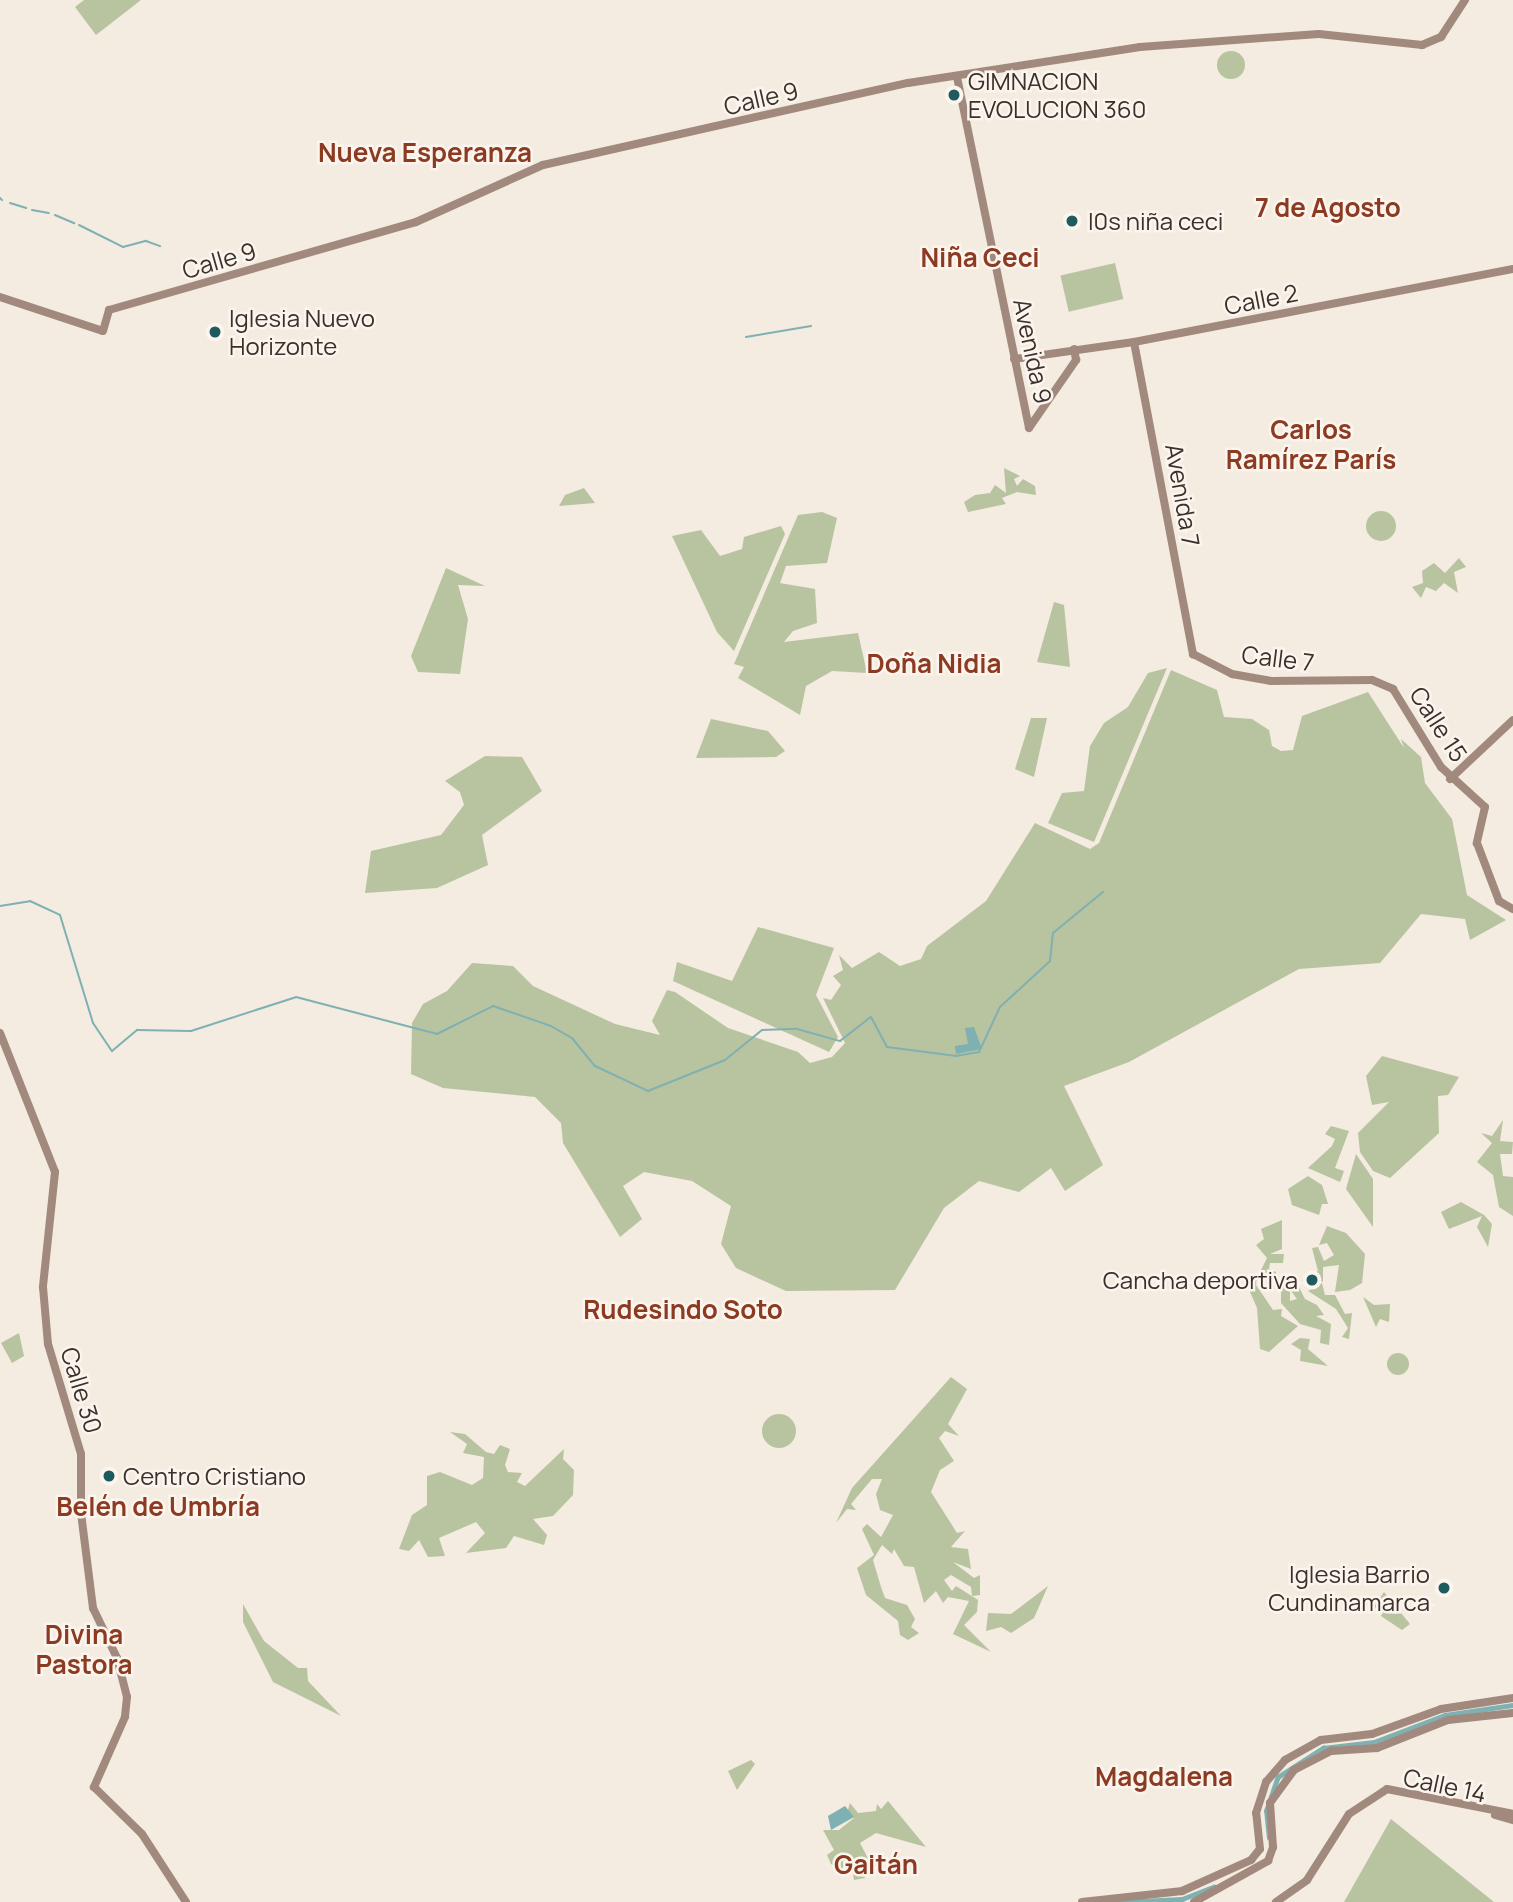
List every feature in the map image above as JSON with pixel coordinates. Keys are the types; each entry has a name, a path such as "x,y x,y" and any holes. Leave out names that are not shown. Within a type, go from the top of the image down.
{"main road":[{"name":"Calle 9","path":"0,297 103,331 108,310 416,222 521,171 957,77 1140,47 1319,34 1422,45 1441,37 1465,0"},
{"name":"Avenida 9","path":"957,77 1028,428 1076,360 1074,349"},
{"name":"Calle 2","path":"1014,359 1134,342 1513,269"},
{"name":"Avenida 7","path":"1134,342 1193,654"},
{"name":"Calle 7","path":"1193,654 1232,674 1270,681 1362,680"},
{"name":"Calle 15","path":"1362,680 1397,692 1450,779 1485,807 1478,843 1499,901 1513,909"},
{"path":"1450,779 1513,720"},
{"name":"Calle 30","path":"0,1033 55,1172 53,1226 43,1287 48,1344 81,1454 81,1513 93,1608 117,1658 125,1717 94,1787 158,1860 186,1902"},
{"path":"1082,1902 1178,1892 1251,1860 1260,1849 1257,1809 1266,1782 1285,1760 1321,1741 1372,1734 1441,1709 1513,1698"},
{"path":"1194,1902 1268,1861 1273,1847 1270,1803 1294,1770 1335,1750 1377,1748 1448,1720 1513,1713"},
{"name":"Calle 14","path":"1379,1792 1399,1787 1513,1814"},
{"path":"1276,1902 1307,1880 1349,1814 1379,1792"},
{"name":"Calle 14","path":"1379,1792 1513,1820"}],"green space":[{"path":"84,0 141,0 96,35 75,7"},
{"path":"1231,51 1241,55 1245,65 1241,75 1231,79 1221,75 1217,65 1221,55"},
{"path":"1115,263 1123,299 1069,312 1060,276"},
{"path":"1004,468 1020,476 1014,479 1017,486 1023,479 1035,486 1036,495 1017,492 1002,498 1006,504 968,512 964,502 975,495 990,493 995,485 1006,493"},
{"path":"584,488 595,503 559,506 565,495"},
{"path":"1381,511 1392,515 1396,526 1392,537 1381,541 1370,537 1366,526 1370,515"},
{"path":"822,512 837,518 827,563 786,566 780,583 815,589 817,623 793,631 784,642 858,633 867,673 832,671 806,686 800,715 738,678 744,667 734,664 798,515"},
{"path":"781,526 785,534 734,651 717,632 672,536 701,530 720,556 742,549 744,537"},
{"path":"1459,558 1466,567 1454,572 1458,593 1444,583 1436,591 1426,587 1421,598 1412,587 1423,583 1422,571 1434,563 1445,573"},
{"path":"446,568 485,586 458,585 468,619 460,674 418,672 411,656"},
{"path":"1054,602 1064,605 1070,667 1037,662"},
{"path":"1167,668 1094,842 1048,823 1062,793 1084,791 1090,746 1104,723 1128,707 1148,673"},
{"path":"1171,670 1217,690 1224,717 1252,719 1269,730 1272,746 1281,751 1293,750 1302,716 1368,692 1404,748 1401,739 1421,757 1425,783 1452,819 1467,895 1506,920 1470,940 1465,919 1421,914 1380,963 1299,969 1129,1062 1064,1086 1103,1165 1065,1191 1051,1168 1019,1192 979,1181 944,1208 895,1290 786,1291 736,1268 721,1244 731,1206 692,1181 644,1172 623,1186 642,1219 620,1237 563,1143 561,1123 535,1097 443,1088 411,1074 412,1023 423,1004 447,991 472,963 513,966 533,986 615,1024 660,1035 652,1021 667,990 675,992 728,1028 798,1052 810,1063 832,1057 845,1043 823,998 831,1000 841,985 833,976 843,970 839,955 852,968 879,952 900,966 921,959 927,946 986,901 1035,823 1090,849 1099,843"},
{"path":"1031,718 1047,718 1034,777 1015,769"},
{"path":"711,719 768,731 785,751 776,757 696,758"},
{"path":"485,756 522,757 542,791 482,835 488,865 437,888 365,893 371,851 441,835 464,805 460,792 445,781"},
{"path":"758,927 834,948 816,995 838,1037 829,1052 673,981 677,962 732,981"},
{"path":"1382,1056 1459,1077 1448,1095 1438,1096 1439,1133 1390,1178 1373,1171 1360,1152 1358,1133 1389,1102 1372,1105 1366,1076"},
{"path":"1503,1120 1500,1141 1513,1142 1512,1154 1500,1154 1503,1176 1513,1177 1513,1216 1499,1207 1493,1175 1477,1162 1492,1143 1481,1133 1492,1136"},
{"path":"1331,1126 1349,1131 1335,1168 1344,1171 1340,1182 1308,1168 1332,1146 1335,1139 1325,1134"},
{"path":"1356,1154 1373,1179 1373,1227 1346,1189"},
{"path":"1308,1176 1322,1185 1328,1204 1322,1204 1319,1215 1292,1205 1288,1189"},
{"path":"1461,1202 1484,1215 1492,1224 1488,1247 1477,1227 1482,1216 1449,1229 1441,1212"},
{"path":"1282,1220 1282,1249 1270,1254 1284,1254 1283,1263 1270,1263 1269,1269 1276,1272 1276,1281 1290,1283 1290,1301 1297,1299 1291,1291 1297,1283 1305,1299 1317,1305 1324,1315 1316,1316 1331,1324 1329,1345 1320,1343 1321,1330 1300,1324 1281,1303 1281,1286 1266,1279 1273,1274 1260,1272 1267,1258 1256,1245 1264,1239 1261,1229"},
{"path":"1327,1226 1346,1233 1365,1254 1362,1283 1350,1290 1335,1292 1339,1265 1323,1267 1323,1281 1308,1289 1302,1280 1318,1271 1312,1248 1318,1247 1324,1261 1334,1255 1327,1243 1319,1245"},
{"path":"1257,1274 1256,1285 1273,1310 1282,1309 1281,1316 1298,1326 1269,1352 1260,1349 1257,1308 1247,1285"},
{"path":"1322,1283 1325,1295 1335,1295 1345,1314 1352,1313 1349,1339 1342,1337 1348,1328 1336,1309 1308,1291"},
{"path":"1363,1297 1374,1305 1390,1304 1389,1322 1380,1319 1376,1327"},
{"path":"19,1333 24,1356 12,1363 1,1343"},
{"path":"1300,1338 1310,1339 1308,1349 1328,1366 1300,1361 1301,1350 1291,1344"},
{"path":"1398,1353 1406,1356 1409,1364 1406,1372 1398,1375 1390,1372 1387,1364 1390,1356"},
{"path":"951,1377 967,1389 948,1424 959,1436 945,1431 939,1438 954,1461 940,1470 931,1492 957,1533 965,1531 951,1547 968,1549 971,1569 953,1562 974,1578 980,1575 980,1595 972,1596 971,1587 951,1575 944,1580 952,1591 956,1586 978,1600 977,1612 964,1625 991,1652 953,1634 969,1601 948,1597 943,1603 936,1591 924,1603 914,1567 904,1566 894,1549 892,1554 882,1545 873,1560 881,1587 885,1598 907,1605 915,1619 911,1627 919,1633 908,1640 900,1635 898,1621 866,1595 857,1568 874,1555 862,1529 867,1524 881,1537 893,1515 880,1510 876,1494 882,1479 872,1479 851,1504 856,1510 847,1509 836,1523 852,1488"},
{"path":"779,1414 791,1419 796,1431 791,1443 779,1448 767,1443 762,1431 767,1419"},
{"path":"450,1432 465,1434 486,1452 494,1454 500,1445 510,1449 505,1465 508,1472 522,1473 517,1482 525,1486 564,1449 563,1459 574,1470 573,1495 553,1516 533,1519 547,1535 544,1545 514,1536 506,1548 466,1553 485,1533 476,1522 439,1538 445,1556 428,1557 419,1540 409,1551 399,1549 412,1515 427,1505 427,1476 440,1472 472,1485 483,1478 484,1457 463,1453 467,1444"},
{"path":"1048,1586 1034,1618 1011,1633 1001,1627 986,1631 988,1613 1011,1614"},
{"path":"1384,1592 1410,1624 1402,1630 1381,1616 1385,1607 1373,1608"},
{"path":"243,1604 264,1641 298,1668 307,1668 308,1681 341,1716 273,1682 243,1622"},
{"path":"751,1760 755,1764 737,1790 728,1771"},
{"path":"888,1801 926,1847 876,1833 860,1843 871,1864 856,1858 865,1878 854,1880 852,1868 846,1874 831,1864 827,1855 834,1850 823,1830 839,1830 854,1818 847,1813 850,1803 858,1813 876,1811 877,1804 881,1809"},
{"path":"1391,1819 1494,1902 1344,1902"}],"water":[{"path":"974,1027 982,1049 956,1054 955,1046 968,1044 965,1028"},
{"path":"845,1806 854,1817 831,1830 828,1816"}],"waterway":[{"path":"10,203 26,208"},
{"path":"32,210 49,213"},
{"path":"55,215 74,223"},
{"path":"79,225 123,247 146,241 160,246"},
{"path":"746,337 811,326"},
{"path":"0,906 30,901 60,915 93,1023 112,1051 137,1030 191,1031 296,997 437,1034 493,1006 551,1026 572,1038 595,1066 648,1091 725,1060 762,1030 797,1029 840,1041 871,1017 887,1047 956,1056 979,1052 1000,1007 1050,961 1053,933 1103,892"},
{"path":"1269,1838 1266,1811 1278,1777 1323,1748 1374,1742 1445,1715 1513,1705"},
{"path":"1120,1902 1182,1899 1214,1887"}],"place":[{"name":"GIMNACION EVOLUCION 360","path":"954,95"},
{"name":"I0s niña ceci","path":"1072,221"},
{"name":"Iglesia Nuevo Horizonte","path":"215,332"},
{"name":"Cancha deportiva","path":"1312,1280"},
{"name":"Centro Cristiano","path":"109,1476"},
{"name":"Iglesia Barrio Cundinamarca","path":"1444,1588"}],"district":[{"name":"Nueva Esperanza","path":"425,153"},
{"name":"7 de Agosto","path":"1328,208"},
{"name":"Niña Ceci","path":"980,258"},
{"name":"Carlos Ramírez París","path":"1311,445"},
{"name":"Doña Nidia","path":"934,664"},
{"name":"Rudesindo Soto","path":"683,1310"},
{"name":"Belén de Umbría","path":"158,1507"},
{"name":"Divina Pastora","path":"84,1650"},
{"name":"Magdalena","path":"1164,1777"},
{"name":"Gaitán","path":"876,1865"}]}
